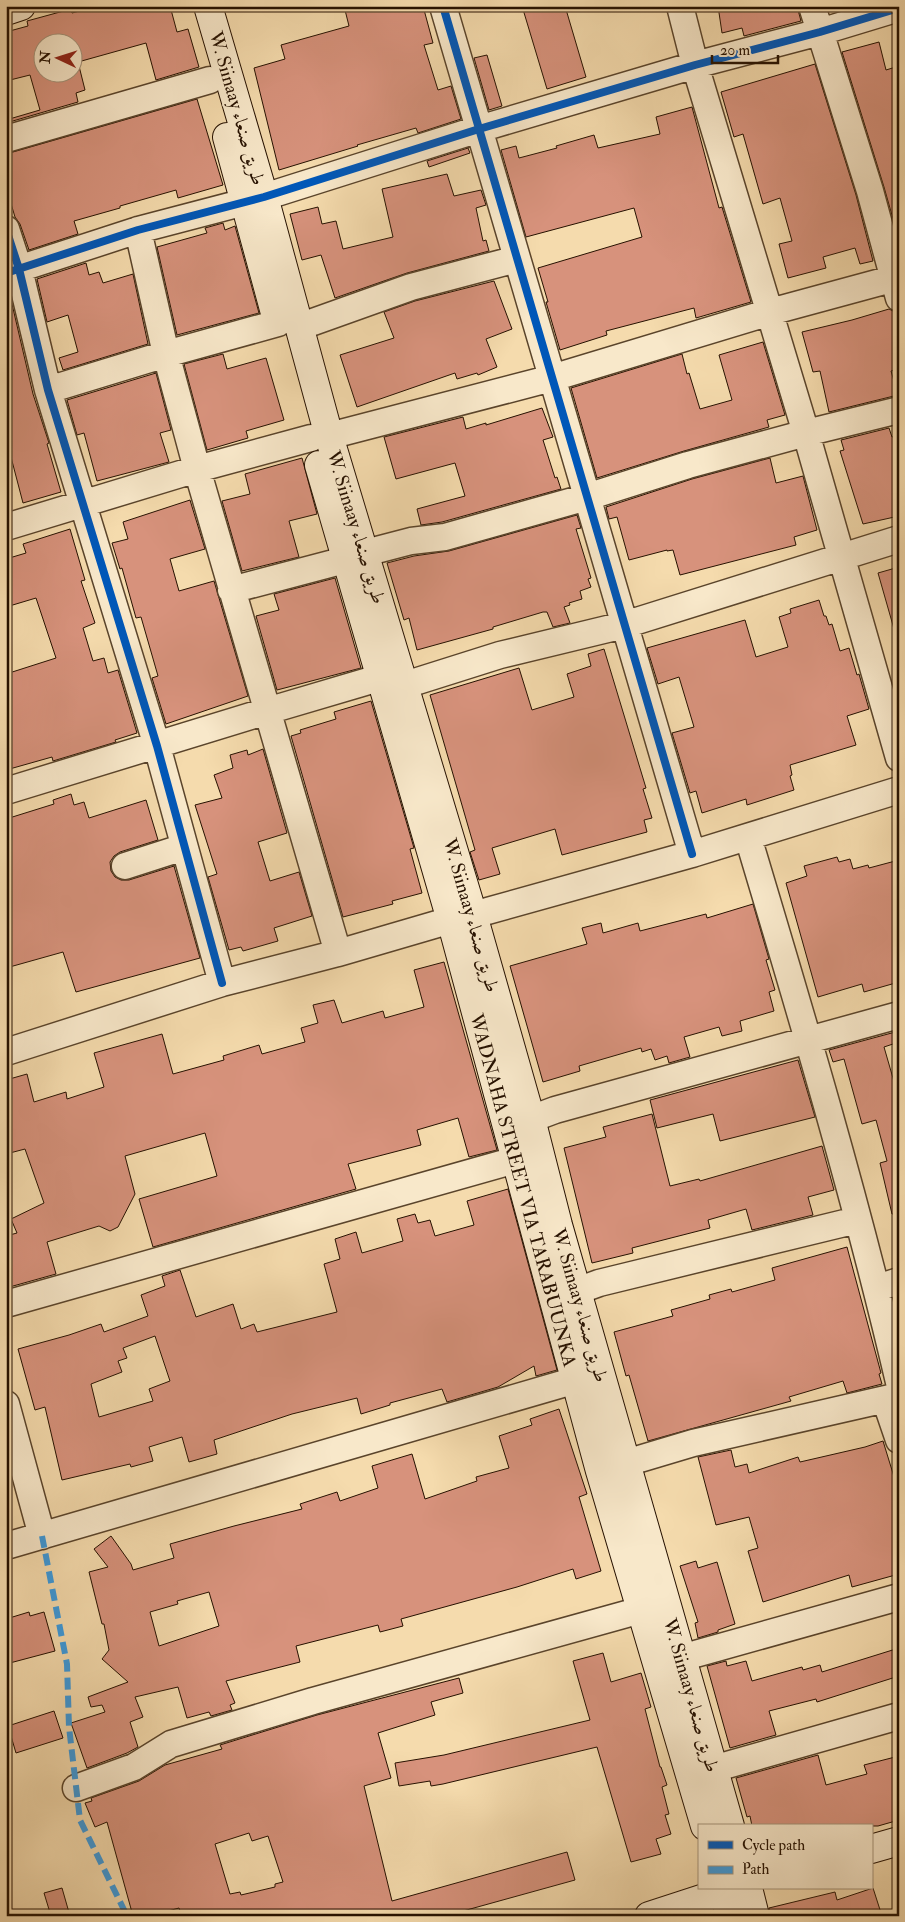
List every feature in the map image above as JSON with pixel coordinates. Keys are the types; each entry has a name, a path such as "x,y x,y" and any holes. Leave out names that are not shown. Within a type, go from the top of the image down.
{"main road":[{"path":"6,11 21,6"},
{"path":"189,6 210,80 254,200"},
{"name":"W. Siinaay طريق صنعاء","path":"208,6 254,200 320,437 462,918 531,1120 577,1291 729,1824"},
{"name":"WADNAHA STREET VIA TARABUUNKA","path":"462,918 514,1160 603,1481 704,1824"},
{"path":"872,1849 899,1841"},
{"path":"649,1916 732,1895 755,1916"}],"street":[{"path":"443,6 692,854"},
{"path":"680,6 695,65 806,433 899,758"},
{"path":"6,527 197,469 552,378 770,312 897,285 870,191 812,6"},
{"path":"12,271 138,230 254,200 479,129 695,65 820,32 899,8"},
{"path":"6,139 210,80"},
{"path":"6,229 12,271 157,746 222,983"},
{"path":"138,230 166,354 197,469 338,953"},
{"path":"48,390 166,354 289,325 412,287 517,260"},
{"path":"231,590 411,541 445,537 587,497 688,465 899,410"},
{"path":"6,791 157,746 267,710 624,624 899,539"},
{"path":"6,1052 222,983 338,953 692,854 899,790"},
{"path":"748,837 809,1041 857,1220 888,1284 894,1392 899,1440"},
{"path":"125,866 184,847"},
{"path":"531,1120 555,1110 899,1015"},
{"path":"6,1304 514,1160"},
{"path":"577,1291 599,1283 857,1220"},
{"path":"6,1546 576,1380"},
{"path":"626,1463 693,1443 894,1392"},
{"path":"6,1404 42,1536"},
{"path":"681,1658 899,1597"},
{"path":"76,1788 134,1767 171,1744 313,1701 641,1610"},
{"path":"713,1769 899,1716"}],"building":[{"path":"98,6 170,6 177,32 188,29 199,67 156,80 146,43 82,61 82,32 32,32 32,82 30,75 6,81 6,32 28,26 27,21 71,9 72,13"},
{"path":"344,6 423,6 433,43 424,45 438,90 451,86 461,119 418,133 416,128 279,170 254,68 285,59 281,45 349,26"},
{"path":"522,6 565,6 586,77 547,89"},
{"path":"718,6 797,6 801,21 744,36 742,28 722,33"},
{"path":"879,42 886,70 899,66 899,89 894,90 899,108 899,240 842,52"},
{"path":"487,55 502,106 489,110 474,58"},
{"path":"815,64 856,195 873,261 860,264 855,248 823,257 826,268 788,278 779,244 792,241 780,198 763,204 743,134 734,137 721,92"},
{"path":"82,78 85,90 76,93 78,102 6,123 6,120 40,110 32,82 82,82"},
{"path":"197,99 223,185 178,198 176,190 74,221 78,234 29,250 20,224 15,217 6,187 6,154"},
{"path":"692,107 719,208 722,207 751,302 696,318 694,308 606,331 607,335 560,350 538,268 642,237 634,208 526,237 501,150 516,146 519,158 557,148 556,146 594,135 598,148 660,134 656,117"},
{"path":"468,148 470,153 429,167 427,161"},
{"path":"447,174 454,196 481,190 486,205 476,208 483,241 486,240 489,251 407,273 335,298 321,255 302,260 290,214 318,207 322,224 336,221 343,249 393,237 382,189"},
{"path":"223,223 225,230 235,226 259,313 177,335 157,247 207,233 205,228"},
{"path":"86,263 89,275 99,272 103,283 133,274 148,344 63,370 59,358 78,352 68,315 47,322 37,279"},
{"path":"494,281 512,329 486,339 497,367 478,375 477,373 457,379 455,373 357,407 340,355 394,338 384,312 415,301"},
{"path":"8,287 33,394 49,443 47,444 61,492 23,503 6,438 6,288"},
{"path":"889,309 895,312 899,328 899,369 891,371 898,395 829,412 820,371 813,372 802,332"},
{"path":"763,342 785,415 767,420 769,427 597,478 571,388 682,354 700,409 732,400 719,355"},
{"path":"223,354 227,369 266,358 284,420 246,431 248,438 207,450 184,364"},
{"path":"156,373 171,430 160,433 169,462 97,481 84,433 77,435 67,400"},
{"path":"542,408 553,437 543,440 555,478 557,477 561,489 442,522 421,525 417,509 465,496 455,463 396,479 384,437 463,417 466,429"},
{"path":"889,428 892,437 899,435 899,516 863,524 840,451 844,450 841,440"},
{"path":"302,458 317,514 289,521 299,557 242,571 222,501 250,494 245,474"},
{"path":"770,458 776,483 803,476 817,530 794,537 796,545 680,575 673,550 629,560 617,517 609,519 606,507 692,479"},
{"path":"190,500 205,549 170,559 179,591 214,581 248,696 166,724 152,678 158,676 141,617 136,618 122,568 120,569 112,543 128,539 123,522"},
{"path":"577,515 581,528 576,529 591,578 588,579 591,587 580,591 582,599 569,603 570,605 564,607 570,623 553,627 547,612 543,612 493,627 493,629 417,650 409,618 404,620 387,563 414,556 449,551"},
{"path":"70,529 85,580 81,581 95,623 83,628 93,661 104,658 108,673 118,670 137,733 115,740 116,742 53,761 52,757 6,770 6,674 56,658 36,598 6,607 6,559 26,553 23,544"},
{"path":"899,567 899,628 894,629 878,573"},
{"path":"335,578 361,668 277,690 256,616 279,610 274,594"},
{"path":"819,600 824,616 826,616 829,625 832,624 840,651 849,648 869,709 847,716 856,745 790,765 792,775 790,776 794,790 747,805 746,799 702,813 696,791 690,793 672,733 694,727 679,677 658,684 647,648 745,620 756,657 788,647 779,617 791,613 790,609"},
{"path":"604,649 646,788 643,789 652,818 644,820 647,832 562,855 555,829 492,848 500,874 479,880 470,852 475,850 430,695 519,668 532,710 574,697 567,674 591,666 588,654"},
{"path":"371,701 414,848 410,849 422,893 392,901 393,904 343,917 291,736 301,733 300,730 336,719 334,712"},
{"path":"263,749 287,833 258,842 270,881 299,872 312,916 274,928 278,941 243,951 241,947 229,950 208,877 217,874 195,805 222,798 214,775 233,768 230,755 247,750 248,755"},
{"path":"71,794 74,805 84,802 89,818 146,800 158,840 120,852 110,862 111,871 115,877 121,880 129,880 174,866 200,958 76,992 63,952 6,968 6,819 54,804 53,800"},
{"path":"837,857 839,862 850,859 853,869 868,865 869,868 899,860 899,982 864,992 862,984 818,997 786,883 807,876 804,866"},
{"path":"753,904 769,959 766,960 775,990 769,992 774,1011 740,1021 742,1031 722,1036 719,1027 684,1037 690,1057 669,1063 667,1056 655,1060 651,1049 642,1052 641,1048 579,1066 580,1071 543,1082 510,966 587,944 582,928 601,923 603,933 638,923 640,931 706,914 707,918"},
{"path":"444,962 497,1150 469,1157 458,1118 417,1130 421,1145 348,1164 356,1189 153,1247 139,1199 217,1176 205,1133 125,1156 135,1194 118,1227 110,1231 99,1226 47,1242 56,1274 6,1288 6,1236 17,1233 11,1219 44,1203 25,1149 6,1154 6,1080 27,1074 34,1102 66,1092 67,1099 104,1087 94,1053 162,1034 173,1074 224,1060 223,1056 259,1045 262,1054 305,1042 301,1028 318,1023 313,1005 334,1000 342,1023 383,1011 385,1018 424,1007 414,970"},
{"path":"899,1031 899,1042 884,1047 899,1099 899,1213 892,1214 880,1163 887,1161 876,1120 862,1124 844,1059 833,1062 829,1050"},
{"path":"798,1060 815,1117 720,1141 713,1114 657,1128 650,1100"},
{"path":"652,1114 670,1186 699,1179 700,1181 822,1146 834,1190 808,1197 813,1215 752,1230 746,1209 708,1220 710,1228 632,1248 633,1253 592,1263 564,1148 606,1137 603,1127"},
{"path":"508,1189 557,1370 536,1376 534,1366 498,1387 447,1402 442,1389 390,1403 390,1405 361,1414 357,1398 292,1414 214,1440 217,1454 189,1462 182,1437 149,1447 153,1461 131,1467 130,1464 62,1480 45,1407 35,1410 18,1349 101,1324 104,1332 148,1316 141,1295 165,1286 162,1276 180,1270 196,1317 233,1304 241,1329 254,1324 257,1332 337,1312 324,1264 340,1259 335,1239 356,1232 362,1253 403,1241 397,1219 415,1214 418,1223 430,1220 435,1236 474,1225 467,1201","holes":["155,1336 170,1381 149,1389 153,1401 99,1417 91,1384 122,1372 118,1361 127,1358 123,1348"]},
{"path":"847,1247 881,1373 879,1374 882,1384 847,1393 843,1381 789,1397 791,1401 648,1441 629,1375 626,1376 614,1332 673,1316 671,1310 710,1299 709,1295 731,1289 732,1292 775,1280 772,1268"},
{"path":"559,1409 587,1494 579,1497 601,1571 576,1579 573,1569 517,1587 401,1619 403,1626 380,1632 378,1625 296,1646 300,1662 226,1681 235,1703 230,1705 232,1710 211,1716 209,1712 187,1718 178,1687 135,1697 143,1717 130,1722 138,1747 87,1768 71,1723 105,1712 102,1705 91,1707 88,1697 128,1682 102,1659 109,1650 104,1624 102,1624 89,1572 108,1567 94,1549 111,1536 131,1564 133,1570 174,1558 170,1544 302,1509 300,1504 337,1492 340,1501 378,1488 372,1466 412,1454 425,1499 477,1481 476,1477 509,1468 499,1436 532,1425 530,1419","holes":["209,1592 219,1626 159,1646 150,1612 178,1604 177,1601"]},
{"path":"883,1441 899,1493 899,1574 852,1587 849,1575 763,1602 748,1551 758,1548 749,1517 716,1525 698,1457 731,1450 735,1467 747,1464 749,1473 798,1457 800,1462"},
{"path":"696,1561 698,1568 717,1562 735,1624 698,1638 695,1623 698,1622 680,1566"},
{"path":"29,1612 30,1616 44,1612 55,1651 6,1664 6,1619"},
{"path":"899,1648 899,1676 817,1702 816,1699 769,1711 776,1735 730,1748 707,1666 726,1661 727,1666 746,1661 752,1681 802,1667 803,1670 820,1665 822,1672"},
{"path":"603,1653 611,1682 641,1673 651,1707 645,1709 660,1767 667,1785 662,1787 669,1814 665,1815 671,1834 656,1839 661,1854 631,1862 597,1747 443,1784 431,1786 430,1781 399,1786 395,1763 444,1755 590,1720 573,1661"},
{"path":"459,1678 463,1693 431,1702 435,1715 378,1733 391,1778 364,1786 392,1901 567,1852 575,1880 445,1916 182,1916 179,1908 150,1916 133,1916 107,1822 95,1827 85,1803 92,1801 91,1798 139,1781 165,1765 222,1749 220,1745 317,1715","holes":["249,1833 252,1841 268,1836 283,1882 275,1884 275,1887 241,1895 240,1892 230,1894 215,1844"]},
{"path":"54,1711 63,1738 16,1753 8,1726"},
{"path":"818,1755 826,1785 867,1774 864,1765 899,1756 899,1820 878,1826 872,1826 872,1824 752,1824 750,1816 747,1817 736,1778"},
{"path":"62,1888 70,1916 51,1916 44,1893"},
{"path":"872,1888 882,1916 770,1916 769,1908 835,1892 837,1900 872,1890"}],"marked path":[{"path":"42,1536 67,1664 69,1727 80,1820 127,1916"}],"cycle path":[{"path":"443,6 692,854"},
{"path":"6,273 138,230 264,197 479,129 695,65 820,32 899,8"},
{"path":"6,229 19,269 48,390 157,746 222,983"}]}
